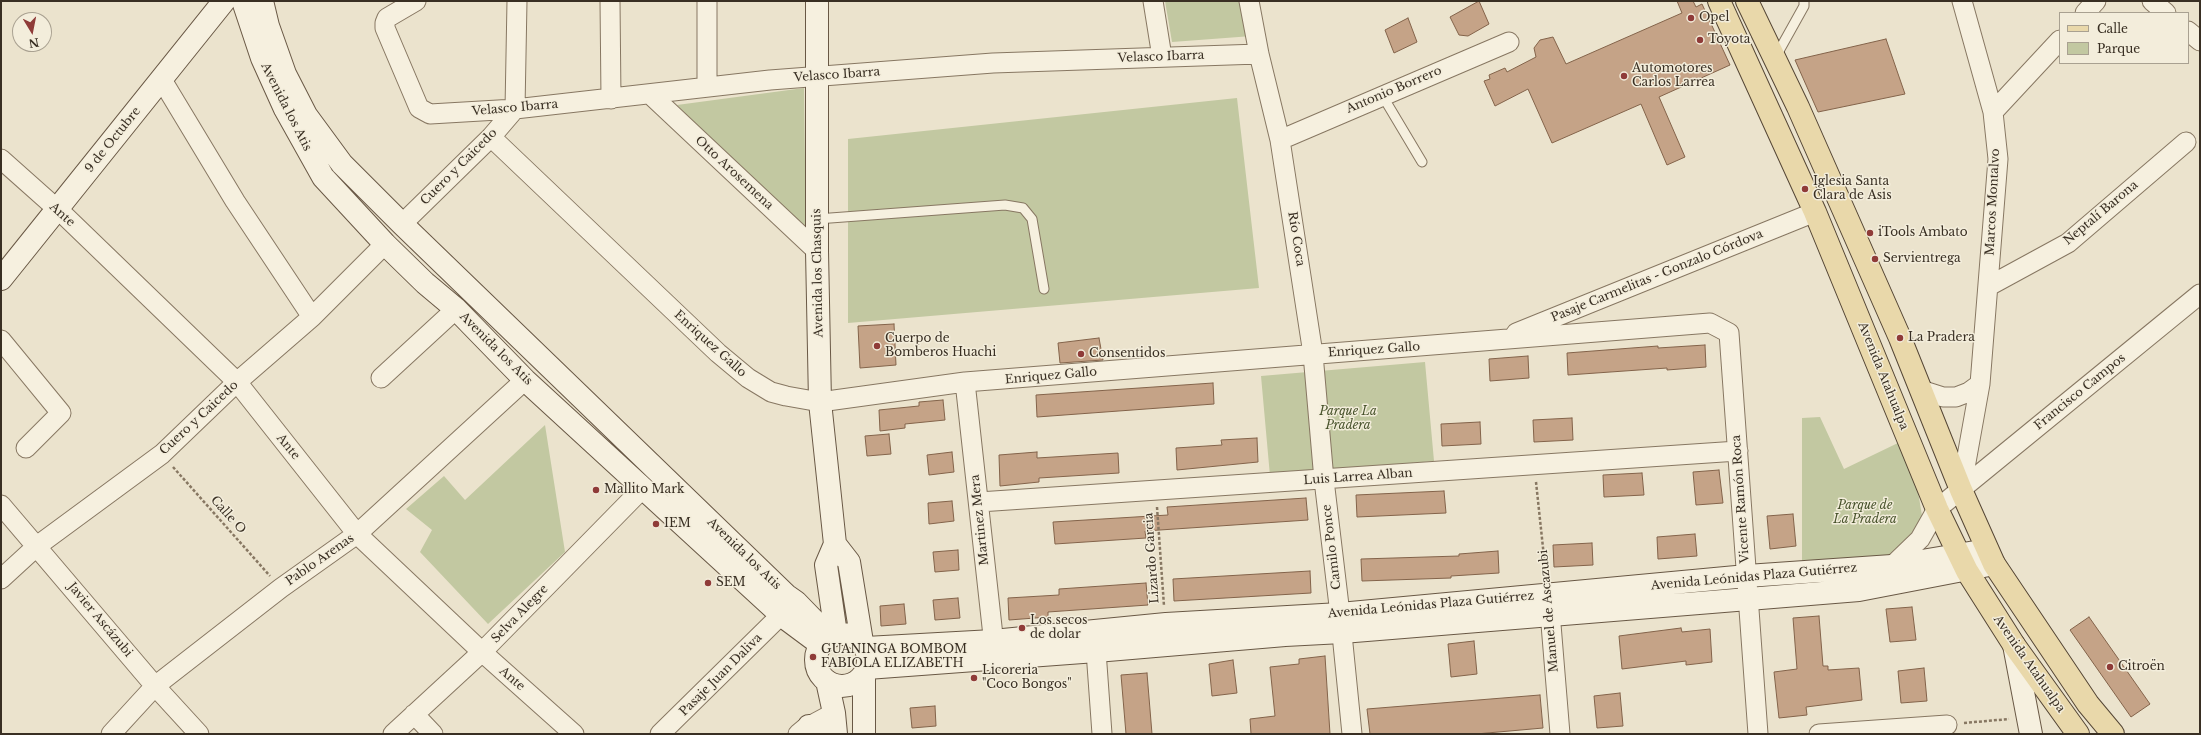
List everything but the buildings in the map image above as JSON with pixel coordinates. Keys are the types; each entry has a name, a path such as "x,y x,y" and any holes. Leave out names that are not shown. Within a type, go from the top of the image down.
{"main road":[{"name":"9 de Octubre","path":"4,270 57,210 224,1"},
{"name":"Avenida los Atis","path":"243,1 265,65 285,109 322,177 385,244 456,309 525,380 642,489 789,609 828,638"},
{"name":"Avenida los Atis","path":"262,1 268,26 285,74 306,115 342,164 402,224 786,595 789,609"},
{"name":"Avenida los Chasquis","path":"817,1 817,251 820,402 835,544 826,565 829,589 828,638"},
{"name":"Avenida Atahualpa","path":"1718,1 1815,212 1938,509 1964,563 2014,645 2078,734"},
{"path":"1747,1 1804,121 1921,390 1961,490 1991,557 2088,704 2113,734"},
{"path":"835,544 850,562 865,658 864,734"},
{"path":"1964,563 1991,557"},
{"name":"Avenida Leónidas Plaza Gutiérrez","path":"1549,605 1747,576 1892,566 1964,563"},
{"name":"Avenida Leónidas Plaza Gutiérrez","path":"865,658 994,649 1166,624 1341,623 1549,605 1749,599 1859,590 1964,563"},
{"path":"789,609 817,599 829,589"},
{"name":"Avenida Leónidas Plaza Gutiérrez","path":"994,649 1096,651 1285,635 1341,623"},
{"path":"851,634 865,658 856,682 846,686 836,686 826,682 819,674 816,664 816,653 828,638 851,634"},
{"path":"2014,645 2029,726"},
{"path":"826,682 835,723"}],"street":[{"name":"Velasco Ibarra","path":"416,1 387,18 384,22 419,108 430,114 515,109 707,87 993,63 1259,54"},
{"path":"515,109 517,1"},
{"path":"610,1 611,99"},
{"path":"707,1 707,87"},
{"path":"1153,1 1162,57"},
{"name":"Río Coca","path":"1249,1 1259,54 1280,140 1314,354 1324,480"},
{"name":"Marcos Montalvo","path":"1961,490 1980,384 1998,159 1993,112 1962,1"},
{"path":"2086,12 2096,1"},
{"path":"2152,1 2165,12"},
{"path":"2189,32 2200,42"},
{"path":"1993,112 2059,41"},
{"name":"Antonio Borrero","path":"1280,140 1382,95 1509,42"},
{"path":"162,80 235,201 312,317"},
{"name":"Otto Arosemena","path":"651,94 817,251"},
{"name":"Cuero y Caicedo","path":"402,224 491,137 515,109"},
{"name":"Enriquez Gallo","path":"491,137 718,353 748,378 771,392 820,402 965,382 1710,324"},
{"name":"Neptalí Barona","path":"1989,286 2068,243 2186,142"},
{"name":"Ante","path":"1,159 57,210 237,382 357,534 569,732"},
{"name":"Pasaje Carmelitas - Gonzalo Córdova","path":"1498,340 1815,212"},
{"name":"Cuero y Caicedo","path":"1,579 37,546 162,454 237,382 312,317 385,244"},
{"name":"Francisco Campos","path":"1961,490 2200,294"},
{"path":"382,378 456,309"},
{"name":"Vicente Ramón Roca","path":"1710,324 1729,333 1758,734"},
{"path":"1,340 61,413 26,448"},
{"name":"Pablo Arenas","path":"111,734 155,686 280,588 357,534 525,380"},
{"name":"Martinez Mera","path":"965,382 994,649"},
{"path":"1921,390 1943,397 1956,397 1969,392 1980,384"},
{"name":"Luis Larrea Alban","path":"978,502 1324,480 1738,451"},
{"name":"Camilo Ponce","path":"1324,480 1341,623 1352,734"},
{"name":"Selva Alegre","path":"393,734 482,652 642,489"},
{"path":"1892,566 1920,539 1938,509 1961,490"},
{"name":"Javier Ascázubi","path":"1,505 155,686 199,734"},
{"name":"Manuel de Ascazubi","path":"1549,605 1560,734"},
{"name":"Pasaje Juan Daliva","path":"660,734 789,609"},
{"path":"1096,651 1102,734"},
{"path":"414,714 433,734"},
{"path":"811,731 835,723"},
{"path":"1819,734 1891,732 1947,725"}],"lane":[{"path":"1774,59 1804,6 1804,1"},
{"path":"1382,95 1422,162"},
{"path":"817,219 1005,205 1023,208 1032,219 1044,289"}],"path":[{"name":"Calle O","path":"162,454 280,588"},
{"name":"Manuel de Ascazubi","path":"1534,465 1549,605"},
{"name":"Lizardo Garcia","path":"1156,490 1166,624"},
{"path":"1947,725 2029,726"}],"green space":[{"path":"1165,1 1245,1 1252,36 1172,42"},
{"path":"804,88 806,235 677,105"},
{"path":"1237,98 1259,288 848,323 848,139"},
{"name":"Parque La Pradera","path":"1425,362 1434,461 1270,476 1261,376"},
{"name":"Parque de La Pradera","path":"1820,417 1844,469 1900,442 1916,479 1923,522 1898,551 1882,560 1802,568 1802,418"},
{"path":"545,425 565,552 488,624 420,552 432,530 406,509 444,476 465,500"}],"place":[{"name":"Opel","path":"1691,18"},
{"name":"Toyota","path":"1700,40"},
{"name":"Automotores Carlos Larrea","path":"1624,76"},
{"name":"Iglesia Santa Clara de Asis","path":"1805,189"},
{"name":"iTools Ambato","path":"1870,233"},
{"name":"Servientrega","path":"1875,259"},
{"name":"La Pradera","path":"1900,338"},
{"name":"Cuerpo de Bomberos Huachi","path":"877,346"},
{"name":"Consentidos","path":"1081,354"},
{"name":"Mallito Mark","path":"596,490"},
{"name":"IEM","path":"656,524"},
{"name":"SEM","path":"708,583"},
{"name":"Los secos de dolar","path":"1022,628"},
{"name":"GUANINGA BOMBOM FABIOLA ELIZABETH","path":"813,657"},
{"name":"Citroën","path":"2110,667"},
{"name":"Licoreria \"Coco Bongos\"","path":"974,678"}]}
